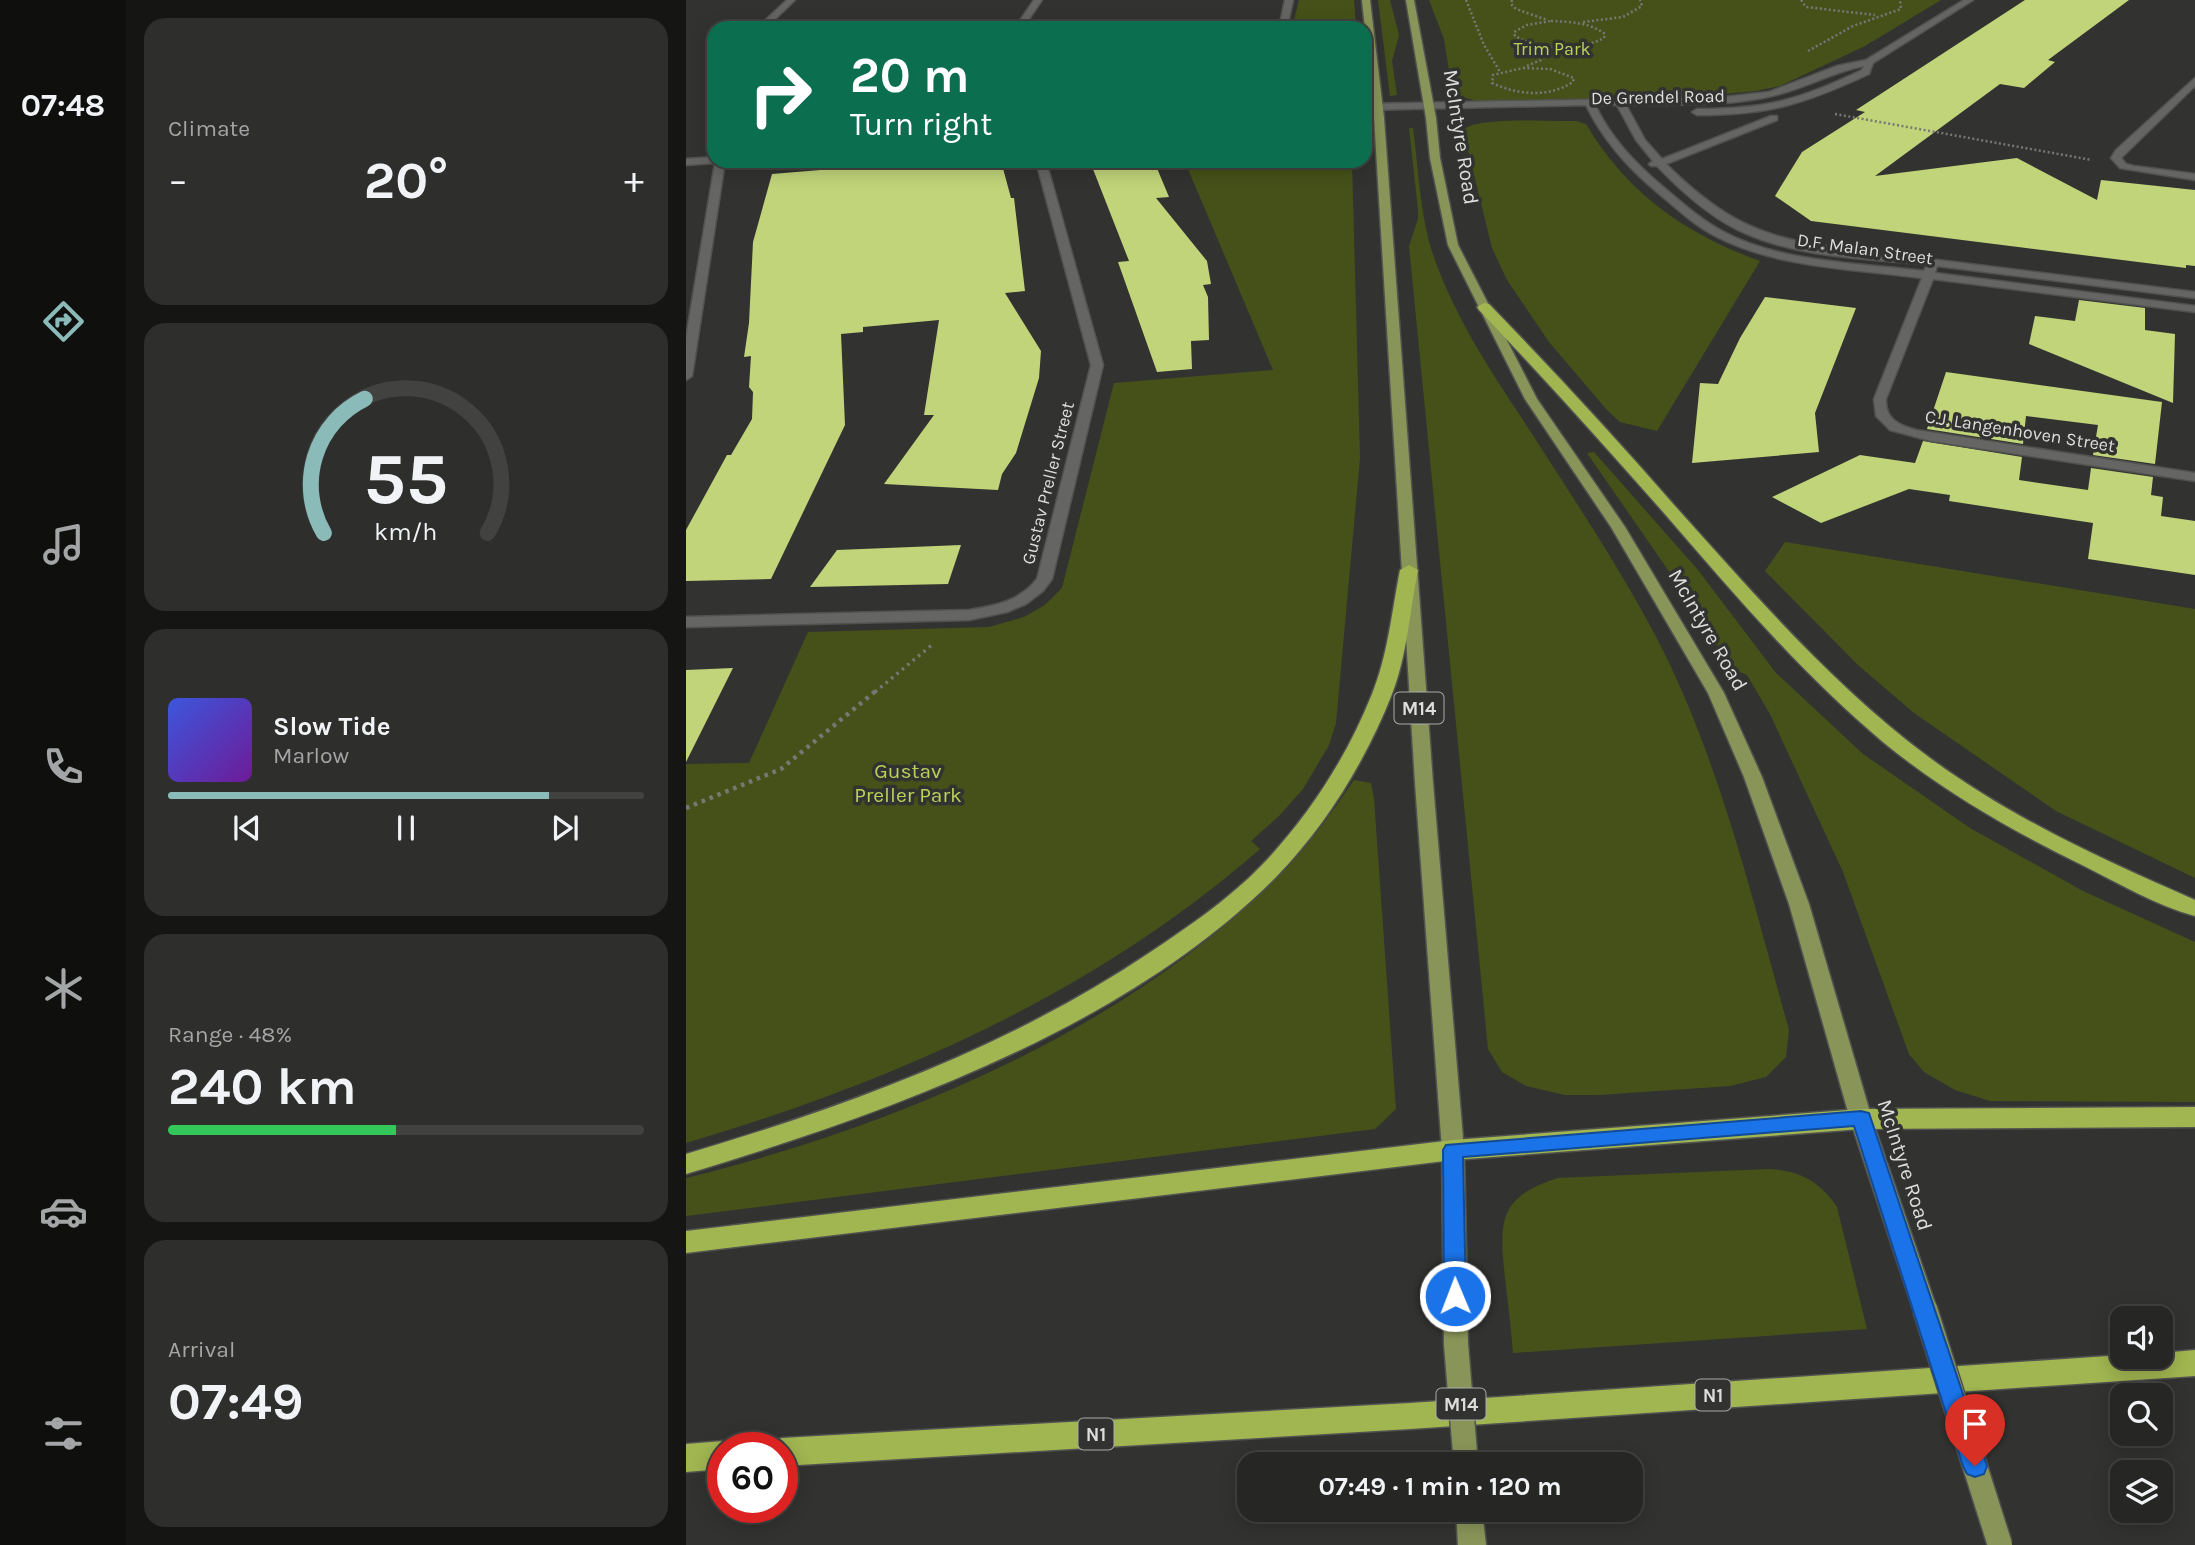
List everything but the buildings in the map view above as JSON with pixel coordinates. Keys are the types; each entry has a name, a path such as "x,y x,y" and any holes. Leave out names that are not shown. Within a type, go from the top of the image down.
{"highway":[{"path":"1484,307 1569,395 1788,639 1891,738 1976,798 2067,848 2195,909"},
{"path":"686,1164 827,1119 962,1065 1098,996 1158,960 1210,923 1254,885 1291,847 1321,809 1344,772 1385,687 1409,570"},
{"path":"686,1242 1453,1150 1861,1119 2195,1117"},
{"name":"N1","path":"798,1451 1410,1416 2195,1363"},
{"path":"686,1458 707,1456"}],"main road":[{"name":"M14","path":"1366,0 1368,21"},
{"name":"McIntyre Road","path":"1410,0 1434,114 1435,158 1453,245 1531,399 1618,527 1716,693 1753,778 1799,904 1861,1119 1926,1309 2000,1545"},
{"name":"M14","path":"1372,58 1453,1150 1457,1343 1465,1452"},
{"path":"1470,1522 1472,1545"}],"street":[{"path":"769,21 792,0"},
{"path":"1024,21 1038,0"},
{"path":"1284,21 1289,0"},
{"name":"De Grendel Road","path":"1434,114 1589,103 1724,100 1771,94 1840,68 1869,62 1969,0"},
{"name":"De Grendel Road","path":"1692,113 1731,112 1784,105 1810,97 1866,72 1870,69 1869,62"},
{"path":"2195,81 2119,152 2116,158 2123,166 2147,172 2195,177"},
{"name":"D.F. Malan Street","path":"1589,103 1610,114 1661,164 1717,212 1744,229 1768,238 1931,270 2195,309"},
{"name":"D.F. Malan Street","path":"1610,114 1621,103"},
{"name":"De Grendel Road","path":"1581,114 1640,113"},
{"path":"1378,116 1434,114"},
{"path":"1418,118 1434,114"},
{"name":"D.F. Malan Street","path":"1610,114 1630,166 1702,224 1756,248 1809,260 2195,295"},
{"name":"De Grendel Road","path":"1630,166 1661,164 1774,118"},
{"path":"686,162 707,160"},
{"path":"686,376 719,168"},
{"name":"Gustav Preller Street","path":"686,622 969,615 1018,602 1038,588 1044,579 1097,365 1043,168"},
{"name":"C.J. Langenhoven Street","path":"1931,270 1880,399 1878,407 1889,424 1931,438 2195,477"}],"path":[{"path":"1466,0 1484,45 1500,72"},
{"path":"1512,0 1511,4 1516,9 1550,21"},
{"path":"1579,23 1602,30 1604,38 1588,44 1553,47 1521,40 1514,32 1527,25 1550,21 1579,23 1625,16 1642,6 1640,0"},
{"path":"1801,0 1806,7 1875,16"},
{"path":"1804,54 1824,40 1875,16 1901,9 1900,0"},
{"path":"1523,68 1541,60 1553,47"},
{"path":"1548,91 1561,91"},
{"path":"1830,113 2123,166"},
{"path":"686,808 781,769 969,615"}],"green space":[{"path":"1299,0 1354,0 1356,21 1294,21"},
{"path":"1378,0 1390,0 1399,35 1392,61 1397,95 1390,96"},
{"name":"Trim Park","path":"1429,0 1941,0 1865,46 1780,86 1690,97 1478,101 1453,95 1444,39"},
{"path":"1499,121 1576,121 1586,124 1620,171 1660,208 1707,238 1760,261 1657,431 1620,422 1607,410 1549,342 1507,280 1492,248 1463,130"},
{"path":"1409,128 1413,128 1423,213 1444,284 1464,325 1590,524 1653,631 1676,678 1715,776 1747,878 1789,1030 1786,1057 1766,1077 1730,1086 1565,1095 1526,1086 1502,1072 1488,1049 1409,246 1418,219 1418,210"},
{"name":"Gustav Preller Park","path":"1352,168 1360,458 1336,723 1329,745 1303,789 1279,816 1251,841 1260,849 1196,901 1130,947 1061,989 916,1061 764,1119 686,1143 686,764 749,763 808,632 989,627 1024,617 1045,605 1062,588 1114,383 1273,370 1188,169"},
{"path":"1594,452 1698,570 1776,673 1863,754 1970,828 2083,891 2195,942 2195,1102 1990,1101 1955,1090 1924,1072 1909,1054 1843,872 1770,714 1747,675 1728,667 1704,622 1587,453"},
{"path":"1785,542 2195,609 2195,878 2056,811 1914,713 1858,665 1765,571"},
{"path":"1354,780 1371,783 1374,799 1396,1109 1375,1129 686,1216 686,1178 849,1130 931,1098 1010,1062 1088,1021 1161,974 1229,922 1290,864 1316,834"},
{"path":"1768,1169 1789,1172 1807,1179 1823,1190 1837,1207 1867,1329 1513,1353 1502,1241 1507,1214 1513,1203 1524,1194 1538,1185 1558,1178"}],"route":[{"path":"1455,1296 1453,1150 1861,1119 1926,1309 1975,1466"}]}
